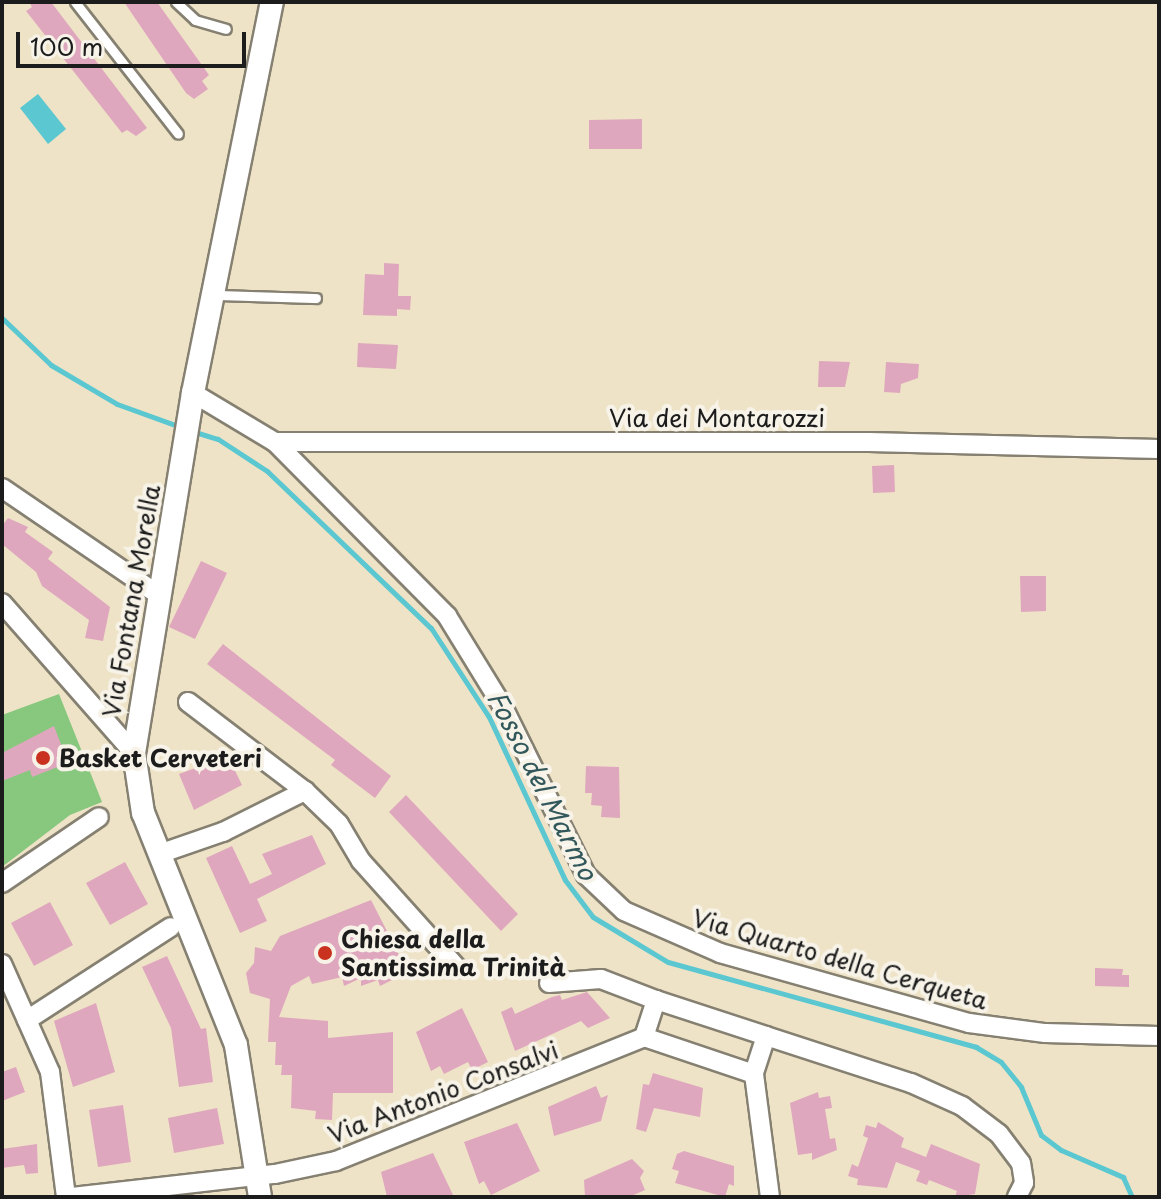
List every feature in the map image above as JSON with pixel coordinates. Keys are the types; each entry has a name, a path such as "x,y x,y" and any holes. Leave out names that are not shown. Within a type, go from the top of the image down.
{"street":[{"name":"Via Fontana Morella","path":"258,1187 236,1045 138,798 134,753 192,401 272,2"},
{"name":"Via Quarto della Cerqueta","path":"192,401 275,442 454,626 514,728 586,875 624,911 720,953 961,1021 1045,1033 1159,1036"},
{"name":"Via dei Montarozzi","path":"275,442 882,442 1159,449"},
{"path":"2,488 159,595"},
{"path":"2,603 11,631 134,753"},
{"path":"188,702 305,791 339,824 361,861 457,968"},
{"path":"159,854 223,832 305,791"},
{"path":"2,883 99,817"},
{"path":"27,1020 171,927"},
{"path":"2,964 52,1081 69,1197"},
{"path":"549,983 601,979 656,1000 911,1083 962,1106 999,1134 1021,1163 1024,1183 1017,1197"},
{"path":"656,1000 644,1037 754,1074"},
{"path":"766,1036 754,1074 770,1197"},
{"name":"Via Antonio Consalvi","path":"69,1197 258,1187 382,1145 644,1037"}],"lane":[{"path":"75,2 178,134"},
{"path":"176,2 195,20 226,29"},
{"path":"212,295 316,298"}],"green space":[{"name":"Basket Cerveteri","path":"59,694 102,802 70,815 2,867 2,715"}],"water":[{"path":"38,94 66,129 48,144 20,108"}],"building":[{"path":"29,2 51,2 147,128 136,136 127,130 122,133 26,11 32,7"},
{"path":"124,2 157,2 209,75 202,81 208,89 194,99 186,93"},
{"path":"642,119 642,149 589,149 589,120"},
{"path":"384,263 399,264 398,296 411,296 410,310 397,309 397,316 363,315 365,274 384,275"},
{"path":"358,343 398,345 396,369 357,367"},
{"path":"819,361 850,362 845,387 818,387"},
{"path":"886,362 919,364 918,378 901,384 900,393 884,392"},
{"path":"894,465 895,492 873,493 872,466"},
{"path":"8,518 28,527 25,532 53,552 48,559 110,607 103,641 85,638 89,620 42,586 36,572 2,544 2,526"},
{"path":"201,561 227,573 195,639 169,627"},
{"path":"1020,576 1046,576 1046,611 1021,612"},
{"path":"223,644 391,776 375,798 331,765 335,760 207,664"},
{"path":"54,726 68,763 32,777 30,770 2,781 2,753"},
{"path":"228,756 242,785 194,810 179,774"},
{"path":"586,766 619,767 620,818 601,817 602,806 591,805 592,793 585,793"},
{"path":"406,795 518,914 501,931 389,812"},
{"path":"312,835 326,864 257,899 267,921 240,933 206,858 232,846 250,884 272,874 262,854"},
{"path":"125,862 148,904 110,925 86,883"},
{"path":"371,900 408,972 380,986 378,980 361,986 361,978 344,986 342,977 312,984 309,976 291,986 279,1017 328,1021 328,1038 393,1032 393,1093 333,1093 332,1120 315,1119 316,1111 291,1108 292,1075 281,1075 282,1065 275,1065 276,1042 268,1042 270,999 250,993 246,973 254,963 255,947 271,951 280,936"},
{"path":"50,902 73,945 34,966 11,923"},
{"path":"167,956 201,1029 206,1028 213,1082 179,1087 171,1028 142,967"},
{"path":"1095,968 1123,969 1122,975 1129,975 1129,987 1095,986"},
{"path":"587,992 610,1018 588,1028 581,1021 515,1051 501,1012 512,1007 515,1014 552,997 560,995 562,1000"},
{"path":"96,1003 115,1072 73,1087 54,1021"},
{"path":"462,1008 488,1062 472,1070 468,1062 444,1074 440,1066 431,1071 416,1032"},
{"path":"16,1067 25,1092 2,1101 2,1072"},
{"path":"653,1073 703,1088 700,1117 654,1108 646,1132 636,1129 643,1084 649,1085"},
{"path":"596,1086 601,1098 608,1095 601,1121 554,1136 548,1107"},
{"path":"818,1092 819,1098 830,1096 832,1108 825,1109 830,1139 835,1138 837,1150 812,1160 812,1153 798,1155 790,1103"},
{"path":"123,1105 131,1162 98,1167 89,1110"},
{"path":"217,1108 224,1144 174,1153 168,1118"},
{"path":"878,1122 904,1138 901,1147 926,1157 931,1144 980,1164 975,1194 955,1197 957,1191 929,1180 927,1185 916,1181 920,1171 896,1162 887,1188 857,1185 858,1179 848,1176 852,1164 858,1167 868,1138 863,1136 866,1125 876,1128"},
{"path":"517,1123 540,1171 491,1195 484,1181 479,1184 464,1142"},
{"path":"37,1144 38,1173 26,1174 24,1165 2,1168 2,1149"},
{"path":"684,1151 734,1166 734,1186 729,1184 725,1197 675,1183 679,1171 672,1169 677,1154"},
{"path":"433,1153 454,1197 387,1197 381,1172"},
{"path":"632,1159 644,1171 640,1178 645,1190 629,1197 585,1197 584,1180"}],"waterway":[{"name":"Fosso del Marmo","path":"2,318 51,365 117,404 181,427"},
{"name":"Fosso del Marmo","path":"195,432 218,439 267,471 431,628 489,717 565,880 593,917 668,962 976,1047 1001,1062 1021,1087 1041,1135 1061,1150 1123,1177 1132,1197"}],"place":[{"name":"Basket Cerveteri","path":"43,758"},
{"name":"Chiesa della Santissima Trinità","path":"325,953"}]}
